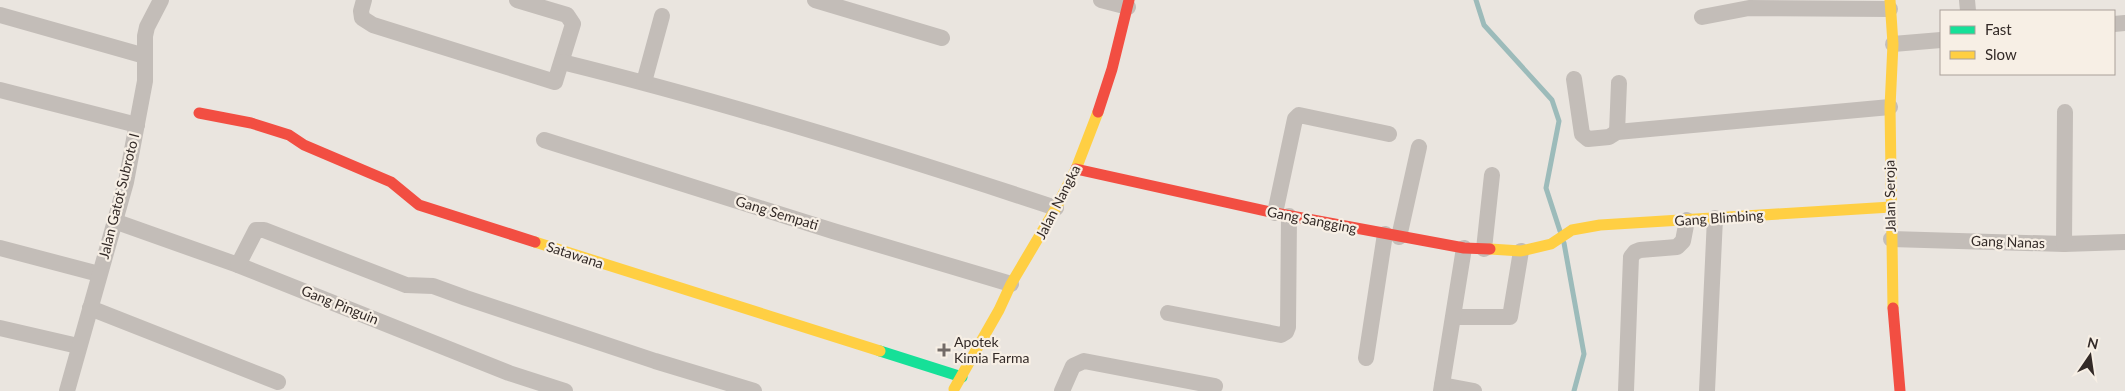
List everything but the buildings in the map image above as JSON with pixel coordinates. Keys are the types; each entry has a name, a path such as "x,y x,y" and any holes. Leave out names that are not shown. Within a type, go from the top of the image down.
{"street":[{"name":"Jalan Gatot Subroto I","path":"68,391 78,346 126,182 145,81 144,45 147,27 161,0"},
{"path":"364,0 361,11 362,18 373,25 555,82 573,24 571,19 567,15 517,0"},
{"path":"815,0 942,38"},
{"path":"1101,0 1128,3"},
{"name":"Jalan Nangka","path":"954,391 1000,310 1011,284 1056,208 1076,169 1098,113 1112,69 1128,3"},
{"path":"1702,16 1749,8 1890,4"},
{"name":"Jalan Seroja","path":"1890,4 1893,44 1890,108 1891,239 1894,329 1900,391"},
{"path":"0,15 145,56"},
{"path":"644,82 662,16"},
{"path":"1893,44 1940,40"},
{"path":"562,62 644,82 803,126 919,162 1056,208"},
{"path":"1574,79 1583,137 1588,139 1606,138 1617,132 1890,108"},
{"path":"1617,132 1619,83"},
{"path":"0,90 137,125"},
{"path":"2064,112 2064,244"},
{"name":"Satawana","path":"199,113 251,124 289,136 304,145 391,182 419,205 962,377"},
{"path":"1168,313 1280,335 1286,332 1288,327 1282,214 1296,119 1299,114 1389,134"},
{"name":"Gang Sempati","path":"544,140 1011,284"},
{"path":"1366,358 1392,236 1419,147"},
{"name":"Gang Sangging","path":"1076,169 1282,214 1464,248 1521,251 1550,244"},
{"path":"1484,249 1492,175"},
{"name":"Gang Blimbing","path":"1550,244 1572,230 1600,225 1891,207"},
{"path":"1707,391 1715,218"},
{"name":"Gang Pinguin","path":"114,220 238,265 508,373 565,391"},
{"path":"1626,391 1631,257 1640,250 1677,247 1683,241 1687,220"},
{"path":"238,265 252,235 256,230 264,230 406,285 439,287 466,298 655,361 754,391"},
{"name":"Gang Nanas","path":"1891,239 2064,244 2125,242"},
{"path":"0,248 99,274"},
{"path":"1464,248 1441,388 1474,391"},
{"path":"1454,317 1510,317 1521,251"},
{"path":"90,308 278,382"},
{"path":"0,328 78,346"},
{"path":"1062,391 1073,366 1084,361 1215,386"}],"waterway":[{"path":"1476,0 1484,25 1552,100 1559,121 1546,188 1560,231"},
{"path":"1564,243 1584,354 1574,391"}],"traffic: fast":[{"path":"880,351 962,377"}],"traffic: slow":[{"path":"1890,0 1893,44 1890,107 1893,308"},
{"path":"954,389 999,310 1011,284 1056,208 1076,169 1098,112"},
{"path":"1490,249 1521,251 1551,244 1572,230 1600,225 1891,207"},
{"path":"535,242 880,351"}],"traffic: jam":[{"path":"1098,112 1112,69 1129,0"},
{"path":"199,113 251,123 289,135 304,145 391,182 419,205 535,242"},
{"path":"1076,169 1275,213 1464,248 1490,249"},
{"path":"1893,308 1900,391"}],"place":[{"name":"Apotek Kimia Farma","path":"944,350"}]}
